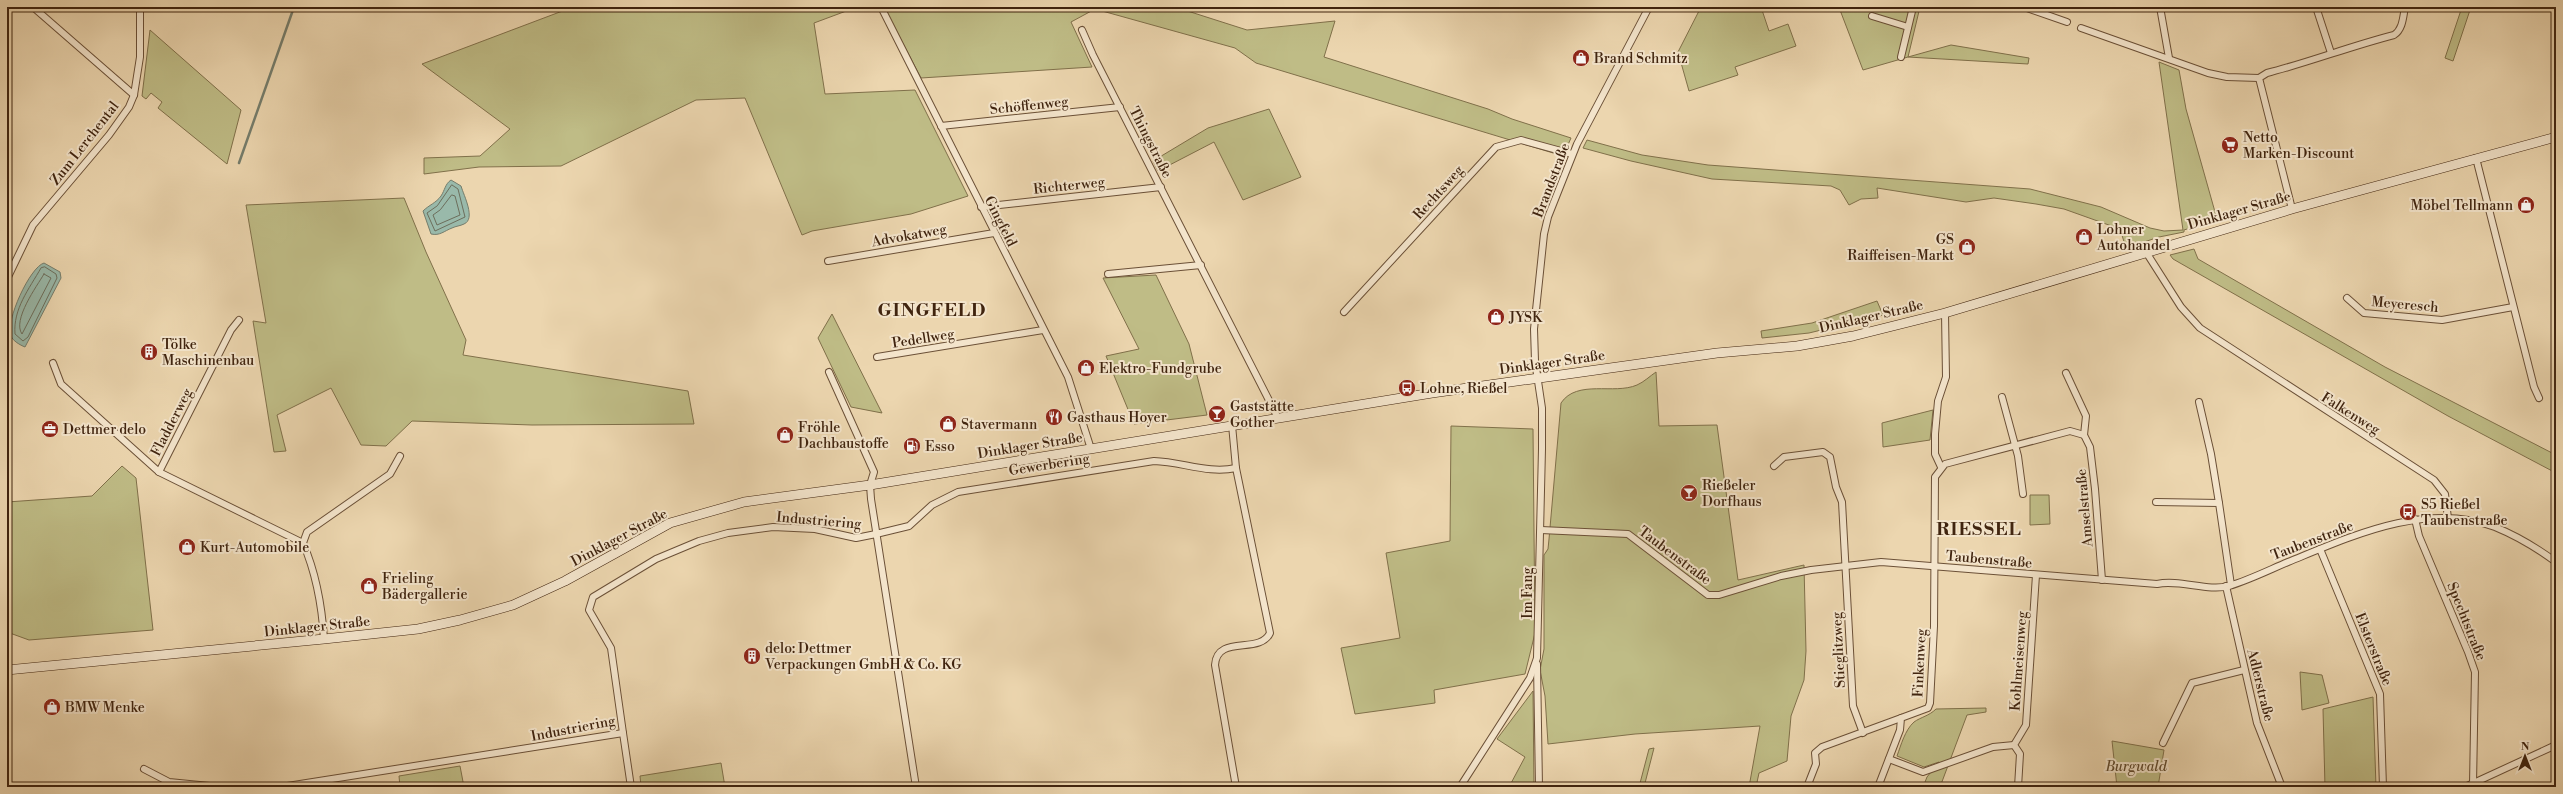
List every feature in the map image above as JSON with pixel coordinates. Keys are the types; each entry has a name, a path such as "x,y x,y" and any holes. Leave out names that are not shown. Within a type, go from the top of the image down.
{"main road":[{"name":"Dinklager Straße","path":"7,670 418,629 460,620 514,605 559,584 670,523 744,502 870,485 1232,425 1537,378 1717,353 1796,346 1853,336 1945,313 2292,209 2556,137"}],"street":[{"name":"Zum Lerchental","path":"7,279 33,225 109,135 129,107 134,95 33,7"},
{"path":"134,95 140,58 140,7"},
{"name":"Gingfeld","path":"881,7 1074,390 1091,449"},
{"name":"Brandstraße","path":"1537,378 1534,329 1544,234 1548,217 1572,154 1649,7"},
{"path":"1901,56 1913,7"},
{"path":"2024,7 2067,22"},
{"path":"2160,7 2169,58"},
{"path":"2316,7 2331,54"},
{"path":"2081,28 2220,76 2259,78 2267,73 2324,58 2331,54 2399,32 2405,7"},
{"path":"1872,16 1908,27"},
{"name":"Thingstraße","path":"1082,30 1278,418"},
{"path":"2259,78 2292,209"},
{"name":"Schöffenweg","path":"941,126 1120,107"},
{"name":"Rechtsweg","path":"1344,312 1496,147 1521,140 1572,154"},
{"path":"2476,158 2513,307 2534,387 2539,398"},
{"name":"Richterweg","path":"981,207 1161,187"},
{"name":"Advokatweg","path":"828,261 994,233"},
{"name":"Falkenweg","path":"2146,252 2181,307 2200,328 2434,480 2445,494 2448,518"},
{"path":"1108,274 1201,264"},
{"name":"Meyeresch","path":"2347,298 2364,313 2442,320 2513,307"},
{"path":"1941,467 1935,454 1935,434 1938,401 1946,376 1945,313"},
{"name":"Fladderweg","path":"159,472 231,330 239,320"},
{"name":"Pedellweg","path":"877,357 1043,330"},
{"name":"Fladderweg","path":"53,363 61,384 159,472 303,543"},
{"path":"829,372 871,461 874,472 870,485 876,534 916,787"},
{"name":"Amselstraße","path":"2066,374 2086,416 2084,435 2090,446 2102,580"},
{"name":"Im Fang","path":"1460,787 1530,678 1537,658 1541,530 1542,415 1537,378"},
{"path":"2002,397 2015,446 2023,494"},
{"name":"Adlerstraße","path":"2199,402 2211,454 2219,503 2228,586 2244,670 2264,746 2282,787"},
{"path":"1232,425 1236,468 1270,633 1264,640 1229,647 1221,651 1216,657 1215,665 1236,787"},
{"path":"1934,566 1935,477 1941,467 2070,432 2084,435"},
{"name":"Stieglitzweg","path":"1774,466 1784,457 1823,452 1828,454 1842,502 1844,564 1853,706 1863,732"},
{"path":"324,639 321,610 303,543 307,532 390,474 400,456"},
{"name":"Gewerbering","path":"876,534 909,526 932,505 945,497 973,488 1154,461 1173,461 1208,471 1236,468"},
{"path":"2156,502 2219,503"},
{"path":"2448,518 2494,527 2525,541 2556,562"},
{"name":"Taubenstraße","path":"1541,530 1628,534 1708,595 1719,595 1781,576 1844,564 1881,562 2004,570 2011,573 2102,580 2228,586 2320,549 2400,521 2448,518"},
{"name":"Spechtstraße","path":"2415,519 2419,536 2475,672 2474,785"},
{"name":"Industriering","path":"281,787 623,734 611,648 589,610 593,597 676,549 728,533 756,528 790,527 827,531 856,538 876,534"},
{"name":"Elsterstraße","path":"2320,549 2380,694 2383,787"},
{"name":"Finkenweg","path":"1807,787 1816,764 1815,753 1822,747 1928,708 1930,703 1934,566"},
{"name":"Kohlmeisenweg","path":"2014,745 2026,725 2036,575"},
{"path":"1537,658 1539,787"},
{"path":"2163,743 2192,683 2244,670"},
{"path":"1878,787 1900,730 1901,718"},
{"path":"623,734 631,787"},
{"path":"1889,759 1923,772 1993,747 2014,745 2020,754 2018,787"},
{"path":"2465,787 2474,785 2556,745"},
{"path":"144,769 169,782 220,787"}],"green space":[{"path":"573,7 857,7 814,23 825,94 915,90 968,196 911,214 812,231 802,235 745,98 696,100 561,166 479,167 424,174 424,158 480,156 510,129 422,64"},
{"path":"884,7 1175,7 1247,30 1335,21 1324,57 1488,109 1512,119 1571,138 1563,156 1256,63 1235,48 1095,9 1071,22 1092,67 921,78"},
{"path":"1701,7 1761,7 1769,31 1788,24 1796,46 1735,67 1738,75 1689,91 1678,52"},
{"path":"1841,7 1861,7 1873,13 1875,7 1920,7 1908,57 1863,70 1840,10"},
{"path":"2462,7 2471,7 2453,61 2445,58"},
{"path":"150,30 241,110 227,164 158,108 162,102 151,93 146,99 142,96"},
{"path":"1951,45 2029,58 2028,64 1908,57"},
{"path":"2159,62 2179,70 2186,109 2217,219 2184,230 2184,232 2159,237 2126,248 2120,229 2064,209 1994,198 1966,202 1877,188 1878,198 1861,199 1849,205 1840,190 1831,186 1712,179 1631,161 1583,148 1587,140 1642,155 1708,165 2030,189 2101,207 2150,228 2164,231 2183,230"},
{"path":"1269,109 1301,177 1243,200 1214,142 1158,171 1153,161 1208,128"},
{"path":"404,198 426,252 466,340 463,355 688,391 694,424 532,425 412,421 386,446 361,445 331,388 277,415 286,451 274,452 253,321 266,323 246,205"},
{"path":"2194,249 2198,259 2385,367 2556,455 2556,473 2448,416 2173,259 2170,255"},
{"path":"1156,275 1189,344 1207,415 1134,424 1106,356 1139,349 1103,278"},
{"path":"1877,301 1883,315 1809,333 1762,338 1761,331 1812,323"},
{"path":"832,314 882,413 851,407 818,338"},
{"path":"1656,372 1659,426 1717,425 1738,580 1804,565 1806,651 1804,680 1791,716 1787,761 1759,773 1756,787 1749,787 1760,726 1635,734 1548,744 1545,696 1540,670 1544,649 1544,555 1548,549 1561,403 1576,391 1586,389 1628,388 1645,381"},
{"path":"1933,410 1930,440 1883,447 1882,423"},
{"path":"1451,426 1533,429 1535,633 1525,674 1434,690 1435,703 1355,714 1341,648 1400,638 1386,553 1450,541"},
{"path":"122,466 136,478 153,630 29,640 7,632 7,502 92,496"},
{"path":"2030,495 2049,495 2050,524 2030,525"},
{"path":"2300,672 2322,675 2329,703 2302,710"},
{"path":"1533,691 1534,787 1509,787 1525,757 1497,739"},
{"path":"2373,697 2376,787 2325,787 2323,709"},
{"path":"1986,708 1986,712 1967,715 1940,787 1923,787 1927,777 1939,762 1924,767 1897,756 1911,725 1936,709"},
{"name":"Burgwald","path":"2112,741 2164,750 2158,787 2117,787"},
{"path":"1654,748 1644,787 1639,787 1649,749"},
{"path":"721,763 725,787 641,787 640,776"},
{"path":"460,766 464,787 400,787 399,776"}],"water":[{"path":"451,180 461,186 468,207 469,217 462,225 439,234 431,234 423,211 439,198 447,183"},
{"path":"44,263 60,272 61,278 25,347 15,341 11,336 10,329 12,319 15,307 26,284 38,267"}],"waterway":[{"path":"239,163 294,7"}],"place":[{"name":"Brand Schmitz","path":"1581,58"},
{"name":"Netto Marken-Discount","path":"2230,145"},
{"name":"Möbel Tellmann","path":"2526,205"},
{"name":"Lohner Autohandel","path":"2084,237"},
{"name":"GS Raiffeisen-Markt","path":"1967,247"},
{"name":"JYSK","path":"1496,317"},
{"name":"Tölke Maschinenbau","path":"149,352"},
{"name":"Elektro-Fundgrube","path":"1086,368"},
{"name":"Lohne, Rießel","path":"1407,388"},
{"name":"Gaststätte Gother","path":"1217,414"},
{"name":"Gasthaus Hoyer","path":"1054,417"},
{"name":"Stavermann","path":"948,424"},
{"name":"Dettmer delo","path":"50,429"},
{"name":"Fröhle Dachbaustoffe","path":"785,435"},
{"name":"Esso","path":"912,446"},
{"name":"Rießeler Dorfhaus","path":"1689,493"},
{"name":"S5 Rießel Taubenstraße","path":"2408,512"},
{"name":"Kurt-Automobile","path":"187,547"},
{"name":"Frieling Bädergallerie","path":"369,586"},
{"name":"delo: Dettmer Verpackungen GmbH & Co. KG","path":"752,656"},
{"name":"BMW Menke","path":"52,707"}],"district":[{"name":"GINGFELD","path":"932,310"},
{"name":"RIESSEL","path":"1979,529"}]}
